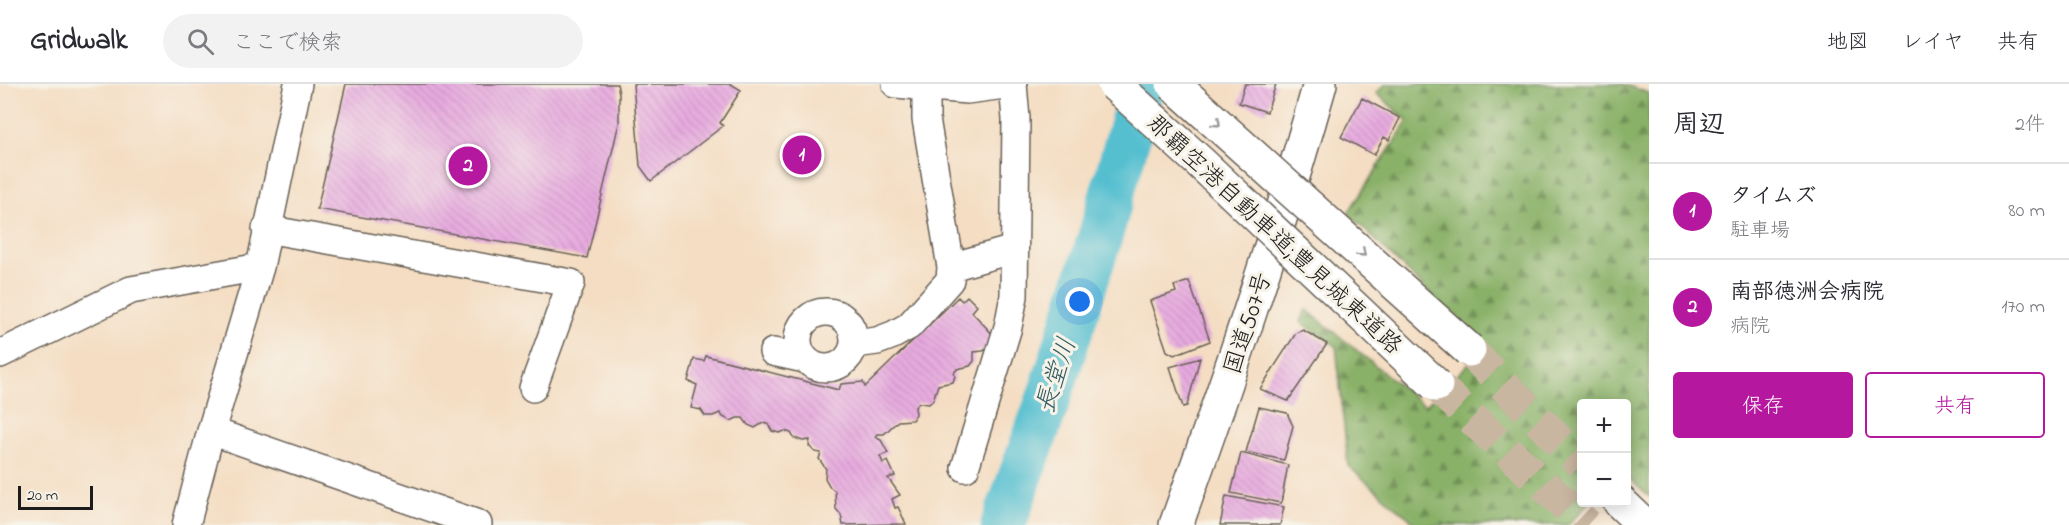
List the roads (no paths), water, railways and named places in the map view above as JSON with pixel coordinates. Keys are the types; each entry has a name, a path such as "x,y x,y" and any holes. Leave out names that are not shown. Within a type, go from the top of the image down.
{"highway":[{"name":"那覇空港自動車道;豊見城東道路","path":"1114,84 1436,385"},
{"name":"那覇空港自動車道;豊見城東道路","path":"1173,84 1469,350"},
{"name":"国道507号","path":"1176,525 1225,390 1294,177 1320,84"},
{"path":"1625,507 1644,525"}],"street":[{"path":"186,525 211,431 260,267 266,229 298,84"},
{"path":"896,84 967,90 1012,84 1016,119 1014,296 1008,327 965,468"},
{"path":"855,344 877,341 909,326 950,280 951,267 926,119 926,87"},
{"path":"266,229 572,283 533,388"},
{"path":"951,267 1014,249"},
{"path":"0,354 131,290 260,267"},
{"path":"773,352 805,359 821,368 830,369 839,366 847,361 855,344 855,335 845,318 836,313 817,313 809,317 802,325 798,343 805,359"},
{"path":"211,431 478,524"}],"waterway":[{"name":"長堂川","path":"1003,525 1051,392 1100,237 1143,84"}],"tunnel":[{"path":"1469,350 1577,459"},
{"path":"1436,385 1587,525"}],"place":[{"name":"タイムズ","path":"802,155"},
{"name":"南部徳洲会病院","path":"468,166"}]}
